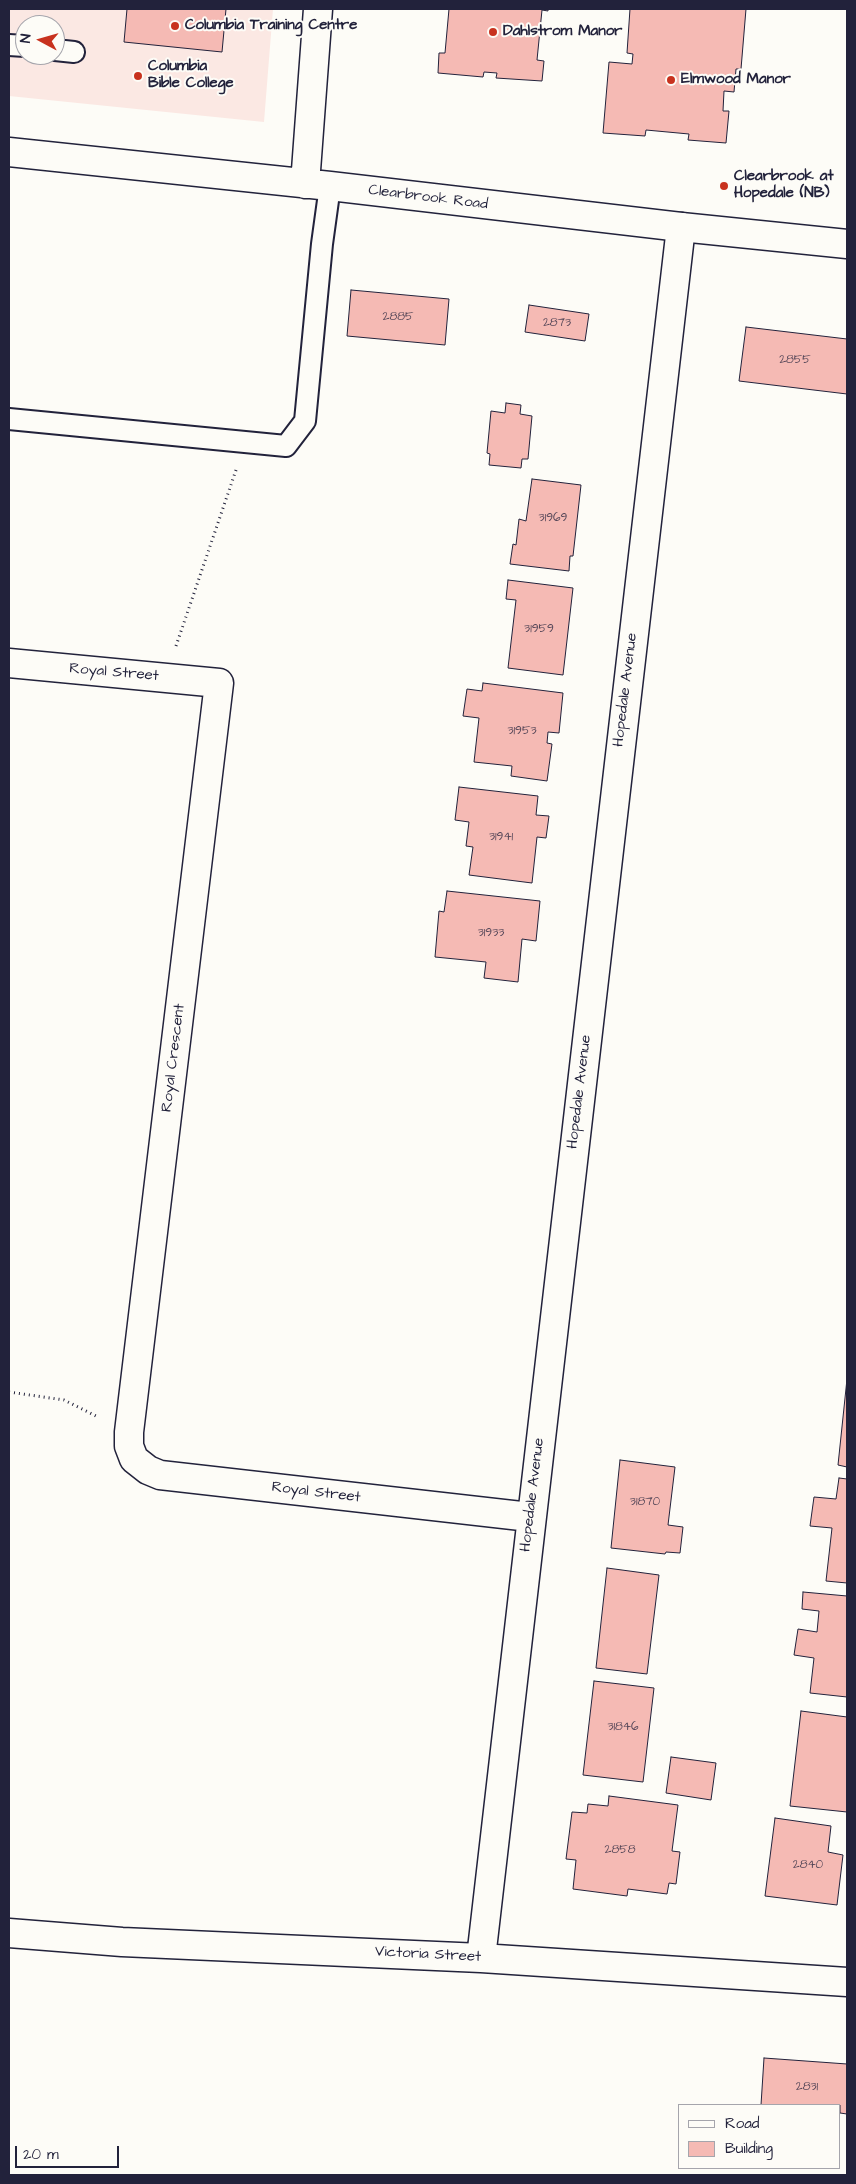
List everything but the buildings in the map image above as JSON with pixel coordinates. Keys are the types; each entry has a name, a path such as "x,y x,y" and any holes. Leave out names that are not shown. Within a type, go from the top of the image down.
{"street":[{"path":"318,9 318,185"},
{"name":"Clearbrook Road","path":"9,152 847,244"},
{"name":"Hopedale Avenue","path":"481,1958 530,1518 680,227"},
{"name":"Royal Street","path":"9,663 219,684"},
{"name":"Royal Crescent","path":"129,1432 219,684"},
{"name":"Royal Street","path":"129,1432 134,1460 148,1470 160,1475 530,1518"},
{"name":"Victoria Street","path":"9,1933 122,1942 481,1958 847,1982"}],"lane":[{"path":"9,419 286,446 305,421 322,244 318,185"}],"path":[{"path":"165,678 245,443"},
{"path":"9,1392 64,1400 129,1432"}],"shaded area":[{"name":"Columbia Bible College","path":"9,9 273,9 264,122 9,96"}],"place":[{"name":"Columbia Training Centre","path":"175,26"},
{"name":"Dahlstrom Manor","path":"493,32"},
{"name":"Columbia Bible College","path":"138,76"},
{"name":"Elmwood Manor","path":"671,80"},
{"name":"Clearbrook at Hopedale (NB)","path":"724,186"}]}
